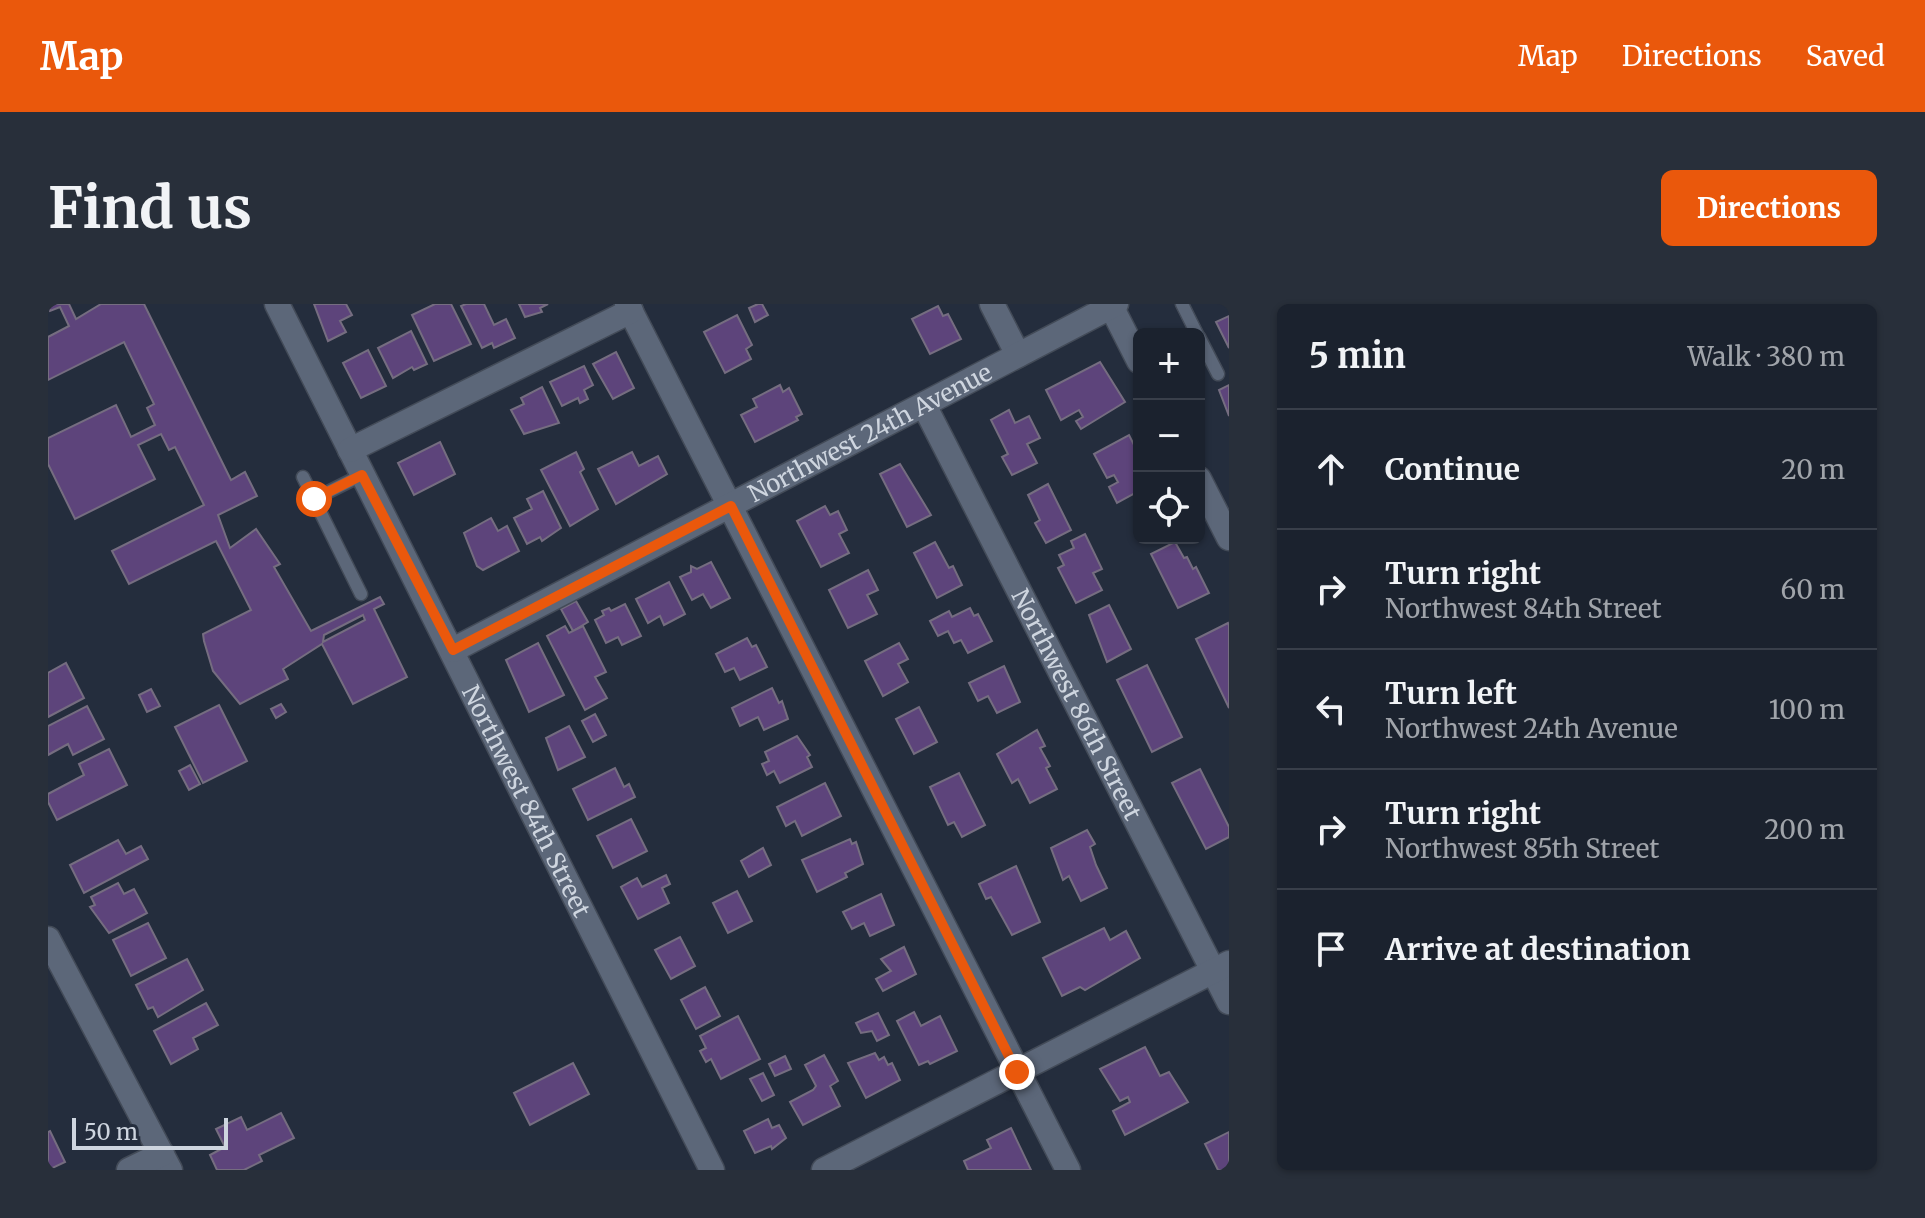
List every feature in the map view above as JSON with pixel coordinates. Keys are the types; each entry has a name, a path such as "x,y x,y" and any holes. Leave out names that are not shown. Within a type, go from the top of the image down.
{"street":[{"name":"Northwest 84th Street","path":"277,304 712,1170"},
{"path":"992,304 1018,355"},
{"path":"1114,305 1133,348"},
{"name":"Northwest 24th Avenue","path":"453,650 1114,305"},
{"path":"350,450 629,308 1068,1170"},
{"name":"Northwest 86th Street","path":"924,405 1221,967 1229,1002"},
{"path":"1205,491 1229,538"},
{"path":"48,939 166,1162 129,1170"},
{"path":"824,1170 1221,967"}],"lane":[{"path":"1182,304 1194,328"},
{"path":"1205,349 1218,374"},
{"path":"314,499 362,475"},
{"path":"303,477 361,594"}],"building":[{"path":"48,304 69,304 76,319 101,304 144,304 231,480 245,472 257,496 218,515 230,548 256,529 280,564 274,567 311,631 380,597 384,604 374,609 407,677 353,704 322,644 283,669 288,679 240,704 213,671 204,641 203,634 251,610 216,541 129,584 112,551 204,505 175,447 169,450 161,434 138,445 155,479 75,519 48,464 48,438 116,405 131,437 155,425 147,408 154,404 124,342 48,380 48,337 69,326 60,307 50,311","holes":["363,615 365,620 323,642 324,635"]},
{"path":"314,304 346,304 352,315 340,321 346,332 328,341"},
{"path":"435,304 451,304 471,344 434,361 412,315"},
{"path":"484,304 494,325 506,319 515,338 494,348 492,343 482,348 461,306"},
{"path":"519,304 548,304 540,308 542,312 525,317"},
{"path":"762,304 768,315 755,322 749,308"},
{"path":"938,306 943,316 948,314 961,339 930,354 912,319"},
{"path":"737,315 752,345 746,349 751,359 725,373 704,332"},
{"path":"1229,316 1229,348 1216,322"},
{"path":"411,331 427,364 414,370 412,367 393,378 378,348"},
{"path":"368,350 386,386 361,398 343,363"},
{"path":"616,352 634,388 613,399 593,364"},
{"path":"1100,362 1125,402 1081,429 1076,421 1083,417 1079,410 1061,420 1046,390"},
{"path":"584,366 593,385 584,390 588,399 580,403 578,398 562,406 550,382"},
{"path":"780,385 783,392 789,388 802,414 796,417 798,420 755,442 741,415 757,407 753,399"},
{"path":"1229,385 1229,416 1219,390"},
{"path":"542,387 559,423 524,434 511,410 524,404 521,398"},
{"path":"1009,410 1015,423 1029,416 1040,438 1027,444 1037,463 1012,475 1002,457 1008,454 991,420"},
{"path":"1129,435 1133,443 1133,494 1117,503 1109,487 1118,482 1114,475 1107,478 1094,454"},
{"path":"440,442 455,474 414,495 398,463"},
{"path":"576,452 584,469 580,472 598,509 570,526 541,470"},
{"path":"632,452 639,466 658,456 667,474 616,504 598,469"},
{"path":"900,464 931,515 907,527 880,474"},
{"path":"1048,484 1071,530 1046,543 1035,523 1040,520 1028,495"},
{"path":"543,491 561,528 542,541 540,537 527,544 514,518 532,509 527,499"},
{"path":"825,506 830,515 838,511 847,530 839,534 849,553 821,567 797,521"},
{"path":"491,518 498,531 507,526 519,551 483,570 477,566 464,533"},
{"path":"1085,534 1102,569 1093,573 1102,590 1076,603 1058,568 1064,565 1059,555 1074,548 1071,541"},
{"path":"935,542 949,568 953,566 962,585 937,598 914,553"},
{"path":"1176,544 1193,569 1196,567 1209,593 1178,608 1151,554"},
{"path":"711,562 730,598 711,608 703,594 692,600 680,577 691,572 691,566 697,569"},
{"path":"868,570 878,590 867,595 877,614 848,628 829,590"},
{"path":"669,582 685,614 664,625 660,616 648,623 636,599"},
{"path":"576,601 588,622 573,631 561,609"},
{"path":"625,604 641,636 622,645 618,637 606,643 595,620 604,615 602,611 609,608 611,611"},
{"path":"1109,605 1131,649 1107,662 1089,615"},
{"path":"970,608 974,616 978,614 992,641 968,653 961,640 954,643 948,631 938,636 930,621 949,611 952,617"},
{"path":"1228,623 1229,626 1229,708 1196,639"},
{"path":"565,626 569,633 583,626 606,672 595,677 607,698 585,710 547,636"},
{"path":"747,638 752,647 756,645 767,667 740,680 734,668 725,672 716,654"},
{"path":"538,643 564,695 529,712 506,660"},
{"path":"899,643 908,659 898,664 908,682 883,696 865,661"},
{"path":"66,663 84,698 48,717 48,673"},
{"path":"1147,665 1182,737 1152,752 1117,680"},
{"path":"1004,666 1020,702 997,713 988,696 978,701 969,683"},
{"path":"772,688 779,703 782,701 788,719 764,730 758,717 740,726 732,708"},
{"path":"151,689 160,706 147,712 139,695"},
{"path":"281,704 286,712 276,718 271,709"},
{"path":"219,705 247,761 203,783 175,727"},
{"path":"87,706 104,739 73,755 68,744 48,755 48,726"},
{"path":"919,707 937,742 914,754 896,719"},
{"path":"595,714 606,735 593,742 582,721"},
{"path":"569,726 585,757 558,770 546,738"},
{"path":"1037,730 1045,746 1040,748 1050,766 1046,768 1057,789 1030,803 1018,779 1012,783 997,754"},
{"path":"797,736 810,755 807,757 812,767 780,783 774,771 767,775 762,764 769,761 765,752"},
{"path":"109,749 127,785 57,820 48,802 48,794 84,775 79,764"},
{"path":"190,765 200,784 189,790 179,771"},
{"path":"615,768 624,787 629,784 635,797 588,820 573,789"},
{"path":"1200,769 1229,827 1229,837 1206,849 1172,783"},
{"path":"959,773 985,825 962,837 954,822 948,825 930,787"},
{"path":"825,783 841,816 802,836 795,821 786,826 777,807"},
{"path":"631,819 647,851 613,868 597,836"},
{"path":"1087,830 1095,844 1090,847 1107,888 1081,901 1069,876 1063,880 1051,848"},
{"path":"850,839 852,844 856,842 863,864 845,873 847,877 817,892 802,860"},
{"path":"118,840 126,854 141,846 148,859 84,893 70,865"},
{"path":"763,848 771,865 749,877 741,861"},
{"path":"1016,866 1040,922 1012,935 991,897 986,899 979,884"},
{"path":"666,875 670,884 662,888 669,903 638,919 621,887 637,878 642,887"},
{"path":"118,883 124,894 134,889 147,913 109,933 90,907 95,905 91,897"},
{"path":"737,891 752,921 728,933 713,903"},
{"path":"881,894 894,925 870,936 864,923 852,929 843,912"},
{"path":"148,923 166,958 131,976 113,940"},
{"path":"1104,928 1110,940 1126,931 1140,958 1085,990 1080,987 1062,996 1043,958"},
{"path":"680,937 695,966 671,979 655,950"},
{"path":"904,947 916,974 883,991 876,979 891,971 881,959"},
{"path":"187,959 203,990 158,1017 153,1007 148,1009 136,985"},
{"path":"705,987 720,1016 696,1029 681,1000"},
{"path":"206,1003 218,1025 193,1038 198,1049 171,1064 154,1031"},
{"path":"914,1012 921,1026 940,1016 957,1051 930,1064 928,1061 919,1065 897,1021"},
{"path":"878,1013 889,1035 877,1041 872,1031 861,1033 856,1023"},
{"path":"738,1016 760,1059 721,1079 711,1059 706,1062 700,1051 706,1048 700,1036"},
{"path":"1145,1047 1160,1076 1169,1072 1188,1102 1125,1135 1113,1111 1130,1102 1128,1097 1120,1101 1100,1069"},
{"path":"875,1053 879,1060 884,1057 888,1065 892,1063 900,1080 866,1098 848,1063"},
{"path":"824,1055 838,1081 830,1086 840,1106 803,1125 790,1102 816,1086 805,1065"},
{"path":"785,1056 791,1069 775,1076 769,1064"},
{"path":"573,1063 589,1094 530,1125 514,1093"},
{"path":"763,1073 774,1095 762,1101 750,1079"},
{"path":"281,1113 294,1138 259,1155 262,1161 244,1170 217,1170 210,1155 225,1147 216,1129 241,1117 247,1130"},
{"path":"768,1119 772,1128 779,1125 786,1138 772,1149 771,1146 755,1153 744,1131"},
{"path":"1011,1128 1031,1170 968,1170 964,1161 991,1148 987,1140"},
{"path":"48,1132 65,1162 48,1170"},
{"path":"1229,1132 1229,1170 1218,1170 1205,1144"}],"route":[{"path":"314,499 362,475 453,650 731,506 1017,1072"}]}
